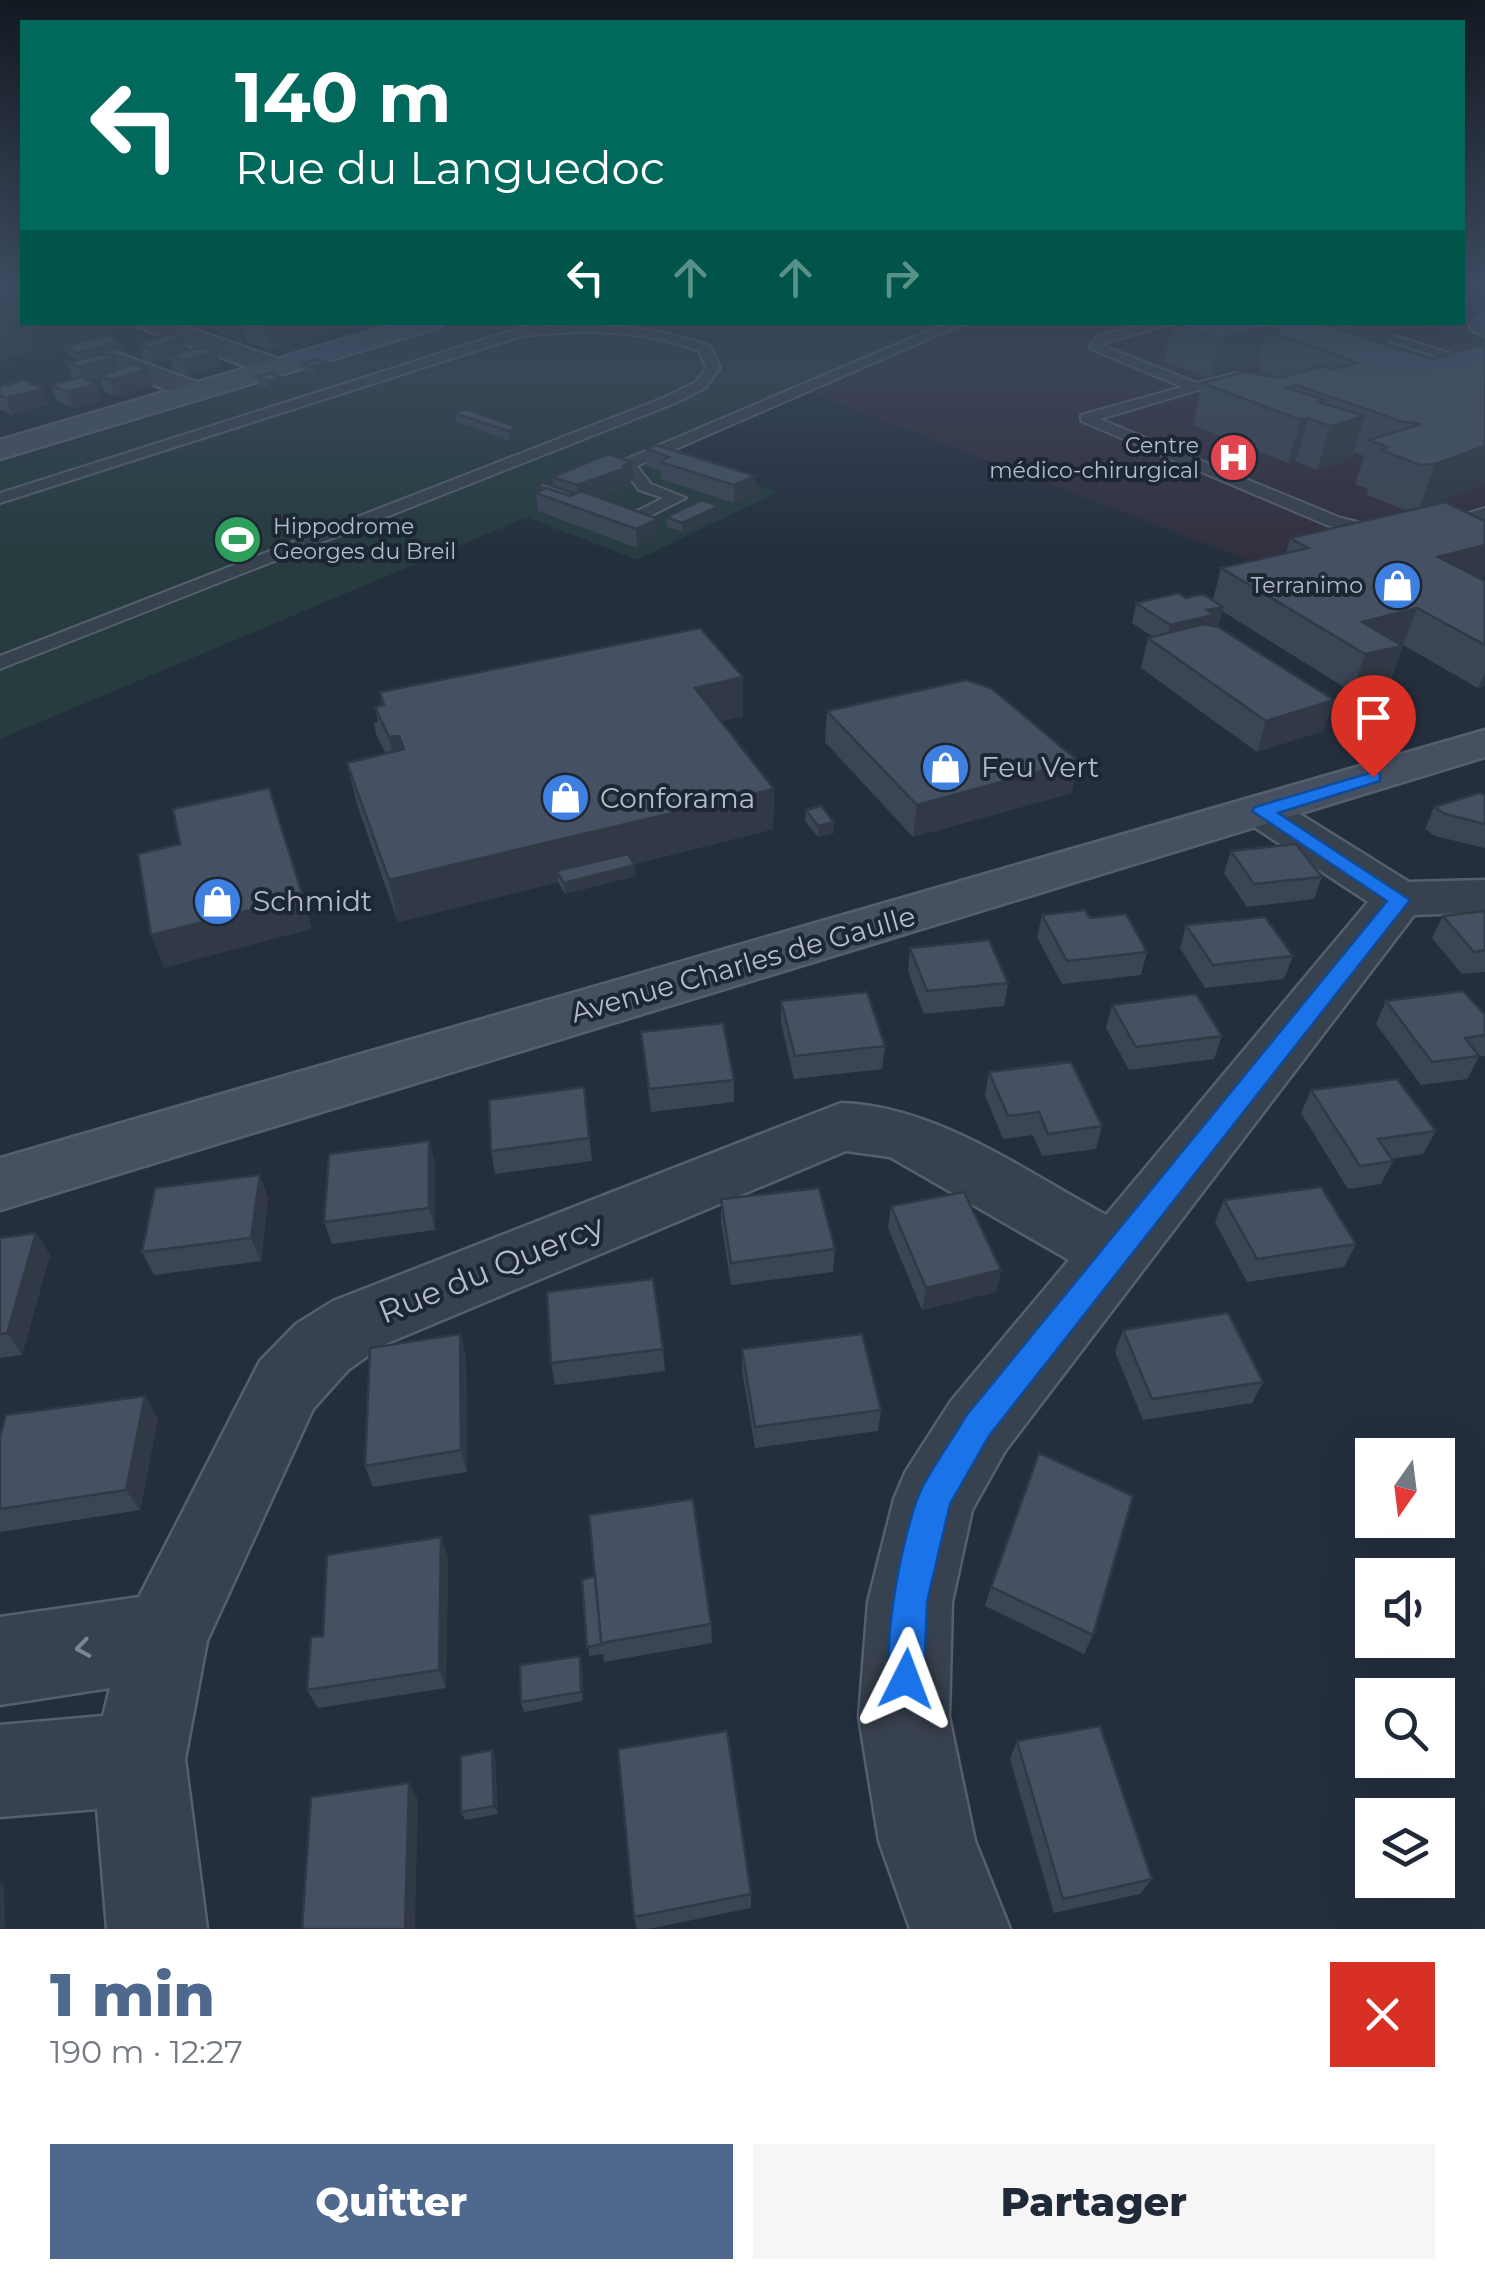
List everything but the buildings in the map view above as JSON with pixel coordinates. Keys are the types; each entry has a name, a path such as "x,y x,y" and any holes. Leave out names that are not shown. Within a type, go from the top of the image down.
{"main road":[{"path":"0,450 197,392 274,374"},
{"name":"Avenue Charles de Gaulle","path":"0,1184 1485,743"}],"street":[{"path":"151,374 197,392"},
{"path":"1262,811 1399,900 1485,896"},
{"path":"960,1929 927,1841 904,1718 910,1602 934,1499 978,1426 1399,900"},
{"name":"Rue du Quercy","path":"157,1929 139,1759 165,1636 286,1385 322,1348 358,1323 841,1127 873,1128 912,1140 1117,1254"},
{"path":"0,1661 165,1636"},
{"path":"0,1771 139,1759"}],"lane":[{"path":"0,498 390,374"},
{"path":"0,663 668,401 699,387 711,374"},
{"path":"632,518 678,498 645,487 628,464 838,374"},
{"path":"1161,374 1230,400"},
{"path":"1245,374 1086,418 1335,522 1383,533 1401,532"},
{"path":"1467,378 1476,374"},
{"path":"1419,530 1485,512"}],"shaded area":[{"name":"Centre médico-chirurgical","path":"857,374 1485,374 1485,524 1281,573 812,393"}],"green space":[{"name":"Hippodrome Georges du Breil","path":"296,374 856,374 667,454 778,492 637,560 527,517 0,739 0,463"}],"place":[{"name":"Centre médico-chirurgical","path":"1234,458"},
{"name":"Hippodrome Georges du Breil","path":"238,539"},
{"name":"Terranimo","path":"1398,585"},
{"name":"Feu Vert","path":"946,767"},
{"name":"Conforama","path":"565,798"},
{"name":"Schmidt","path":"218,901"}],"route":[{"path":"906,1679 910,1602 934,1499 978,1426 1399,900 1262,811 1373,777"}]}
